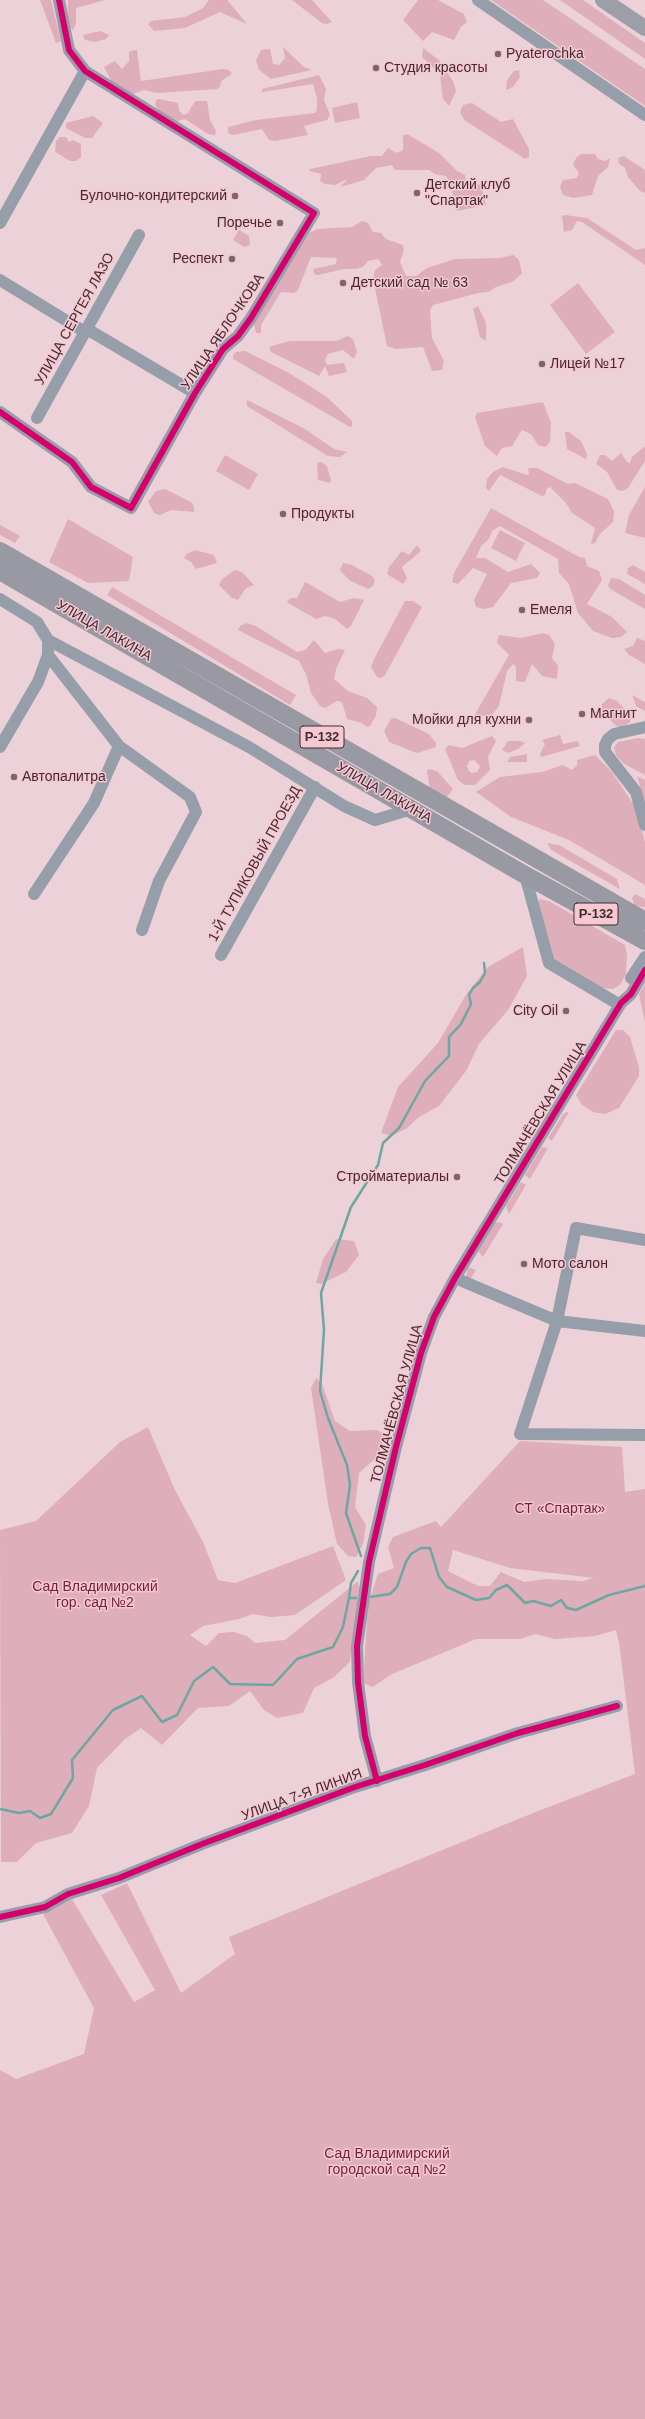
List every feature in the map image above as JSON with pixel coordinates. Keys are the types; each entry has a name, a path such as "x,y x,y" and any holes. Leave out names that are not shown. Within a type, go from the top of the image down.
{"highway":[{"name":"УЛИЦА ЛАКИНА","path":"0,551 645,921"},
{"name":"УЛИЦА ЛАКИНА","path":"0,571 525,875 645,941"}],"main road":[{"path":"603,0 645,28"}],"street":[{"path":"0,223 85,71 69,50 59,0"},
{"path":"478,0 645,115"},
{"name":"УЛИЦА ЯБЛОЧКОВА","path":"0,412 72,462 91,487 131,508 195,393 223,348 238,336 250,318 314,212 85,71"},
{"name":"УЛИЦА СЕРГЕЯ ЛАЗО","path":"37,418 139,235"},
{"path":"0,280 195,393"},
{"path":"0,599 37,622 48,640 249,747 344,806 375,820 412,809"},
{"path":"0,747 38,682 48,655 48,640"},
{"path":"48,655 119,746 190,797 196,812 158,881 142,930"},
{"path":"645,727 614,734 608,739 605,745 605,752 636,792 645,825"},
{"path":"34,894 94,803 119,746"},
{"name":"1-Й ТУПИКОВЫЙ ПРОЕЗД","path":"221,955 315,787"},
{"path":"525,875 549,963 620,1004"},
{"path":"547,887 569,909 633,944 645,946"},
{"name":"ТОЛМАЧЁВСКАЯ УЛИЦА","path":"620,1004 624,988 645,957"},
{"name":"ТОЛМАЧЁВСКАЯ УЛИЦА","path":"376,1781 365,1736 358,1682 357,1646 370,1562 396,1447 421,1353 434,1316 455,1278 620,1004 631,994 645,970"},
{"path":"645,1240 576,1228 557,1321 520,1434 645,1434"},
{"path":"455,1278 557,1321 645,1331"},
{"name":"УЛИЦА 7-Я ЛИНИЯ","path":"0,1917 45,1907 68,1894 119,1878 202,1844 355,1787 518,1733 617,1706"}],"green space":[{"path":"40,0 51,0 61,41 56,43"},
{"path":"68,0 105,0 76,8 76,24 73,30 68,24"},
{"path":"209,0 227,0 247,24 220,12 185,28 154,31 148,24 151,21 185,17 203,8"},
{"path":"292,0 312,0 332,22 327,24 322,23"},
{"path":"418,0 438,0 464,14 467,22 461,27 454,40 432,32 423,41 403,20"},
{"path":"491,0 543,0 645,69 645,106"},
{"path":"560,0 583,0 645,43 645,59"},
{"path":"100,31 109,35 106,39 95,42 85,40 83,35"},
{"path":"283,47 304,67 312,70 271,79 259,70 256,60 261,50 270,49 273,64 279,65 285,58"},
{"path":"423,48 439,60 453,81 456,91 449,106 443,99 440,74 422,57"},
{"path":"137,50 141,81 223,69 229,70 232,74 221,81 220,87 217,89 157,93 144,90 133,94 112,82 104,67 115,61 122,69 129,61 129,52"},
{"path":"519,70 520,77 513,87 506,90 507,80 514,71"},
{"path":"319,75 326,89 324,100 330,115 327,120 304,126 308,135 275,141 269,140 262,129 233,135 228,133 228,127 256,120 315,113 317,110 317,98 313,84 262,92 262,89"},
{"path":"159,99 178,103 179,111 184,115 188,113 195,101 207,101 210,120 216,131 215,135 208,134 185,119 175,122 161,113 155,105 156,100"},
{"path":"357,102 360,118 335,123 332,108"},
{"path":"472,103 501,122 513,119 529,149 529,157 525,159 464,120 460,112 463,105"},
{"path":"93,116 103,123 92,138 85,138 66,128 66,123"},
{"path":"407,134 439,153 457,171 465,175 466,183 453,189 446,176 435,174 429,170 395,170 392,165 376,168 364,180 341,187 347,179 335,185 325,184 320,181 321,174 309,171 310,169 371,156 382,156 388,148 397,153 403,150 403,135"},
{"path":"60,137 66,137 69,142 73,140 81,144 81,157 76,161 70,161 55,152 56,141"},
{"path":"581,154 595,154 598,159 605,161 610,158 608,167 598,176 592,195 573,198 563,195 560,187 563,180 577,178 579,173 573,165 576,158"},
{"path":"624,156 645,170 645,193 640,191 628,177 625,168 619,164 618,158"},
{"path":"481,184 486,205 457,211 452,191"},
{"path":"565,215 587,218 636,250 645,248 645,265 582,222 577,221 572,230 564,232 562,216"},
{"path":"362,221 368,223 373,232 381,233 386,239 403,245 404,250 400,262 406,276 416,276 427,268 455,259 500,258 513,255 519,260 522,273 514,281 496,287 488,292 478,293 433,305 430,310 432,338 444,361 442,370 432,371 423,347 396,349 387,346 373,279 375,270 382,265 378,259 368,261 363,267 356,269 344,269 318,275 314,274 313,269 336,264 337,258 311,257 298,290 294,293 281,292 261,325 261,333 256,333 254,324 305,235 317,229 352,227"},
{"path":"239,230 249,236 250,245 244,247 233,240"},
{"path":"578,283 615,332 586,354 550,305"},
{"path":"478,306 486,323 486,341 480,337 473,309"},
{"path":"348,336 353,339 357,352 354,359 343,350 328,354 325,360 327,365 344,363 347,372 329,376 325,366 319,376 271,352 269,347 289,341 336,341"},
{"path":"245,351 289,373 327,397 352,421 352,426 350,427 233,359 233,355 236,352"},
{"path":"247,400 305,429 334,449 347,452 340,457 328,456 247,406"},
{"path":"543,402 551,423 550,441 546,447 538,445 531,434 522,430 512,446 502,448 497,456 485,446 475,417 477,413"},
{"path":"565,432 569,432 581,441 587,454 586,459 567,449"},
{"path":"645,446 645,461 628,488 623,491 617,490 607,472 596,464 600,455 605,455 612,461 621,453 627,462 630,463 632,457"},
{"path":"225,455 258,474 249,490 216,471"},
{"path":"321,462 327,466 331,480 330,483 318,480 317,463"},
{"path":"503,467 527,475 529,474 528,468 537,468 568,484 575,483 608,499 614,511 613,522 600,534 595,543 591,544 595,528 572,513 566,503 550,487 547,488 545,495 542,496 500,475 489,491 486,488 487,479 493,472"},
{"path":"645,487 645,538 625,533 629,515"},
{"path":"165,489 191,502 194,506 194,512 171,510 160,515 154,513 148,502 156,491"},
{"path":"491,508 579,557 585,558 587,566 599,571 602,580 587,604 612,617 627,632 621,637 612,638 593,631 578,613 569,584 559,573 558,559 500,526 492,531 489,539 481,546 476,558 485,558 508,572 531,564 540,573 537,578 511,583 493,607 484,609 476,607 474,600 487,574 473,568 458,584 452,582 454,573"},
{"path":"68,519 133,557 129,581 88,583 49,562"},
{"path":"0,525 20,536 15,543 0,535"},
{"path":"500,530 525,543 516,561 491,548"},
{"path":"417,545 421,551 402,567 407,578 403,584 387,574 389,567 402,551 409,555"},
{"path":"195,550 214,555 217,563 196,569 191,562 184,558 187,554"},
{"path":"343,563 352,565 372,576 375,580 373,586 368,589 349,580 340,570"},
{"path":"633,565 645,572 645,584 627,574 628,568"},
{"path":"235,570 242,572 254,585 246,588 238,600 232,598 219,585 222,579"},
{"path":"611,578 619,579 645,595 645,609 612,590 608,586"},
{"path":"305,582 340,602 354,598 364,600 351,626 347,629 335,619 325,616 316,619 288,603 287,601 291,598 297,598"},
{"path":"112,587 296,695 290,705 107,595"},
{"path":"405,601 413,601 422,607 385,675 381,678 377,677 371,667"},
{"path":"246,623 256,626 297,652 305,650 314,640 325,653 338,649 345,650 336,669 334,679 348,691 367,698 377,707 376,716 370,726 367,727 362,723 347,719 342,702 337,701 325,708 320,706 311,693 306,674 299,661 238,630 240,626"},
{"path":"543,633 549,635 555,644 552,658 558,666 557,679 542,676 532,664 525,682 516,681 516,667 513,664 507,671 499,706 491,716 474,716 509,655 497,643 499,635 521,638"},
{"path":"637,638 645,641 645,664 629,655 624,649 633,646"},
{"path":"632,695 645,702 645,711 636,706"},
{"path":"609,698 617,701 632,716 630,722 622,728 616,726 602,712 602,704"},
{"path":"395,718 429,734 436,743 436,747 417,753 389,742 384,731 391,719"},
{"path":"560,735 563,744 578,741 580,746 541,757 540,754 545,744 542,740"},
{"path":"492,736 496,741 488,757 490,770 475,785 465,785 458,780 445,749 449,745 462,748","holes":["474,760 480,766 477,772 472,773 469,771 467,766 469,761"]},
{"path":"638,738 645,739 645,775 624,764 616,755 614,747 618,742"},
{"path":"508,741 521,741 525,743 518,749 508,753 502,750"},
{"path":"527,754 527,762 507,762 510,757"},
{"path":"595,755 612,772 636,808 645,842 645,885 569,840 511,817 476,792 500,777 542,772 563,765 572,770 577,765 577,760"},
{"path":"428,769 437,771 453,789 446,798 430,789"},
{"path":"637,776 645,780 645,802"},
{"path":"547,843 559,845 617,879 620,889 551,850"},
{"path":"635,894 645,899 645,907 635,906 632,898"},
{"path":"540,899 549,901 625,945 627,955 626,974 620,985 613,989 602,988 556,963 550,953 538,903"},
{"path":"523,947 527,976 508,1010 479,1044 466,1071 439,1106 419,1117 407,1128 392,1136 381,1133 398,1087 438,1043 467,993 488,967"},
{"path":"645,984 645,1022 639,994"},
{"path":"616,1030 623,1030 630,1037 639,1067 639,1076 619,1108 605,1114 593,1112 582,1105 576,1095"},
{"path":"569,1112 552,1141 548,1138 563,1114"},
{"path":"542,1147 548,1148 530,1179 525,1175"},
{"path":"521,1182 526,1185 509,1214 506,1206"},
{"path":"499,1222 503,1224 483,1257 478,1251 495,1223"},
{"path":"336,1239 354,1241 359,1255 346,1272 321,1284 316,1283 323,1259"},
{"path":"468,1267 476,1270 469,1281 466,1279"},
{"path":"316,1378 322,1384 335,1421 350,1431 376,1430 386,1434 378,1456 359,1473 355,1507 366,1525 363,1544 356,1557 348,1556 337,1544 328,1504 311,1388"},
{"name":"Сад Владимирский гор. сад №2","path":"148,1427 175,1490 203,1542 218,1580 235,1583 333,1546 346,1580 295,1615 271,1617 253,1614 239,1619 203,1626 190,1635 206,1646 219,1633 234,1632 247,1636 255,1643 285,1640 358,1581 359,1589 350,1662 334,1677 314,1688 303,1713 277,1718 264,1710 250,1691 229,1706 198,1708 162,1745 141,1728 124,1740 97,1768 89,1806 72,1833 36,1843 17,1862 1,1862 0,1530 36,1521 120,1442"},
{"name":"Сад Владимирский городской сад №2","path":"520,1441 622,1447 625,1492 645,1489 645,2419 0,2419 0,2070 16,2079 84,2054 94,2008 43,1914 72,1899 134,2002 155,1990 101,1895 127,1883 181,1993 235,1954 229,1937 533,1813 635,1774 619,1642 616,1630 595,1636 555,1639 535,1634 520,1639 476,1639 390,1675 373,1687 363,1683 368,1604 378,1574 394,1568 388,1547 393,1537 436,1521 441,1527","holes":["453,1550 510,1568 594,1578 583,1581 546,1579 524,1582 501,1572 490,1586 478,1586 448,1571"]}],"waterway":[{"path":"361,1556 346,1513 350,1485 347,1465 328,1418 320,1391 324,1330 321,1293 351,1207 378,1165 383,1143 399,1128 425,1081 449,1056 449,1037 461,1024 471,1004 469,995 473,988 480,982 485,973 484,963"},
{"path":"369,1597 390,1594 397,1587 406,1562 411,1554 421,1548 430,1548 439,1577 447,1587 476,1600 489,1598 496,1590 507,1585 525,1603 533,1601 551,1606 561,1600 567,1608 576,1610 609,1595 645,1586"},
{"path":"349,1598 351,1583 358,1571"},
{"path":"0,1809 19,1813 30,1811 40,1818 51,1814 73,1778 72,1760 113,1710 142,1696 162,1722 177,1715 194,1681 213,1667 230,1684 273,1685 297,1659 333,1647 343,1627 349,1598 356,1598"}],"cycle path":[{"path":"0,412 72,462 91,487 131,508 195,393 223,349 238,336 251,318 314,213 85,71 69,50 59,0"},
{"path":"377,1781 365,1736 358,1682 357,1646 369,1562 396,1447 421,1353 434,1317 455,1278 621,1003 631,994 645,970"},
{"path":"0,1917 45,1907 68,1894 119,1878 202,1844 355,1787 518,1733 617,1706"}],"place":[{"name":"Pyaterochka","path":"498,54"},
{"name":"Студия красоты","path":"376,68"},
{"name":"Детский клуб \"Спартак\"","path":"417,193"},
{"name":"Булочно-кондитерский","path":"235,196"},
{"name":"Поречье","path":"280,223"},
{"name":"Респект","path":"232,259"},
{"name":"Детский сад № 63","path":"343,283"},
{"name":"Лицей №17","path":"542,364"},
{"name":"Продукты","path":"283,514"},
{"name":"Емеля","path":"522,610"},
{"name":"Магнит","path":"582,714"},
{"name":"Мойки для кухни","path":"529,720"},
{"name":"Автопалитра","path":"14,777"},
{"name":"City Oil","path":"566,1011"},
{"name":"Стройматериалы","path":"457,1177"},
{"name":"Мото салон","path":"524,1264"}],"park label":[{"name":"СТ «Спартак»","path":"560,1509"}]}
